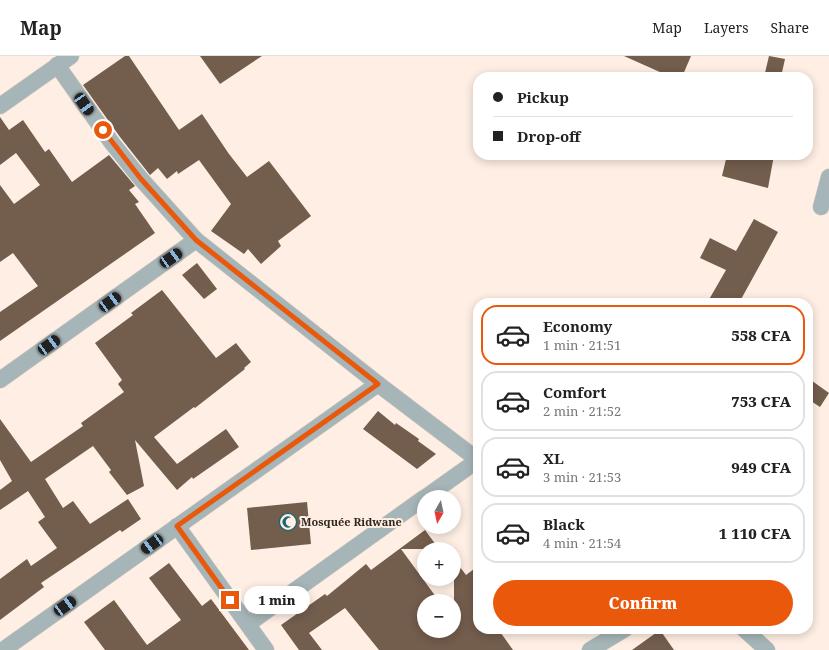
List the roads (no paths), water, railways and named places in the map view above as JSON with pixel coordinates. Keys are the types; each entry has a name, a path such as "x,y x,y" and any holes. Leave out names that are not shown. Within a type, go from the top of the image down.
{"street":[{"path":"0,106 71,56"},
{"path":"57,66 112,143 141,179 196,240 378,384 473,456"},
{"path":"820,207 829,177"},
{"path":"0,380 196,240"},
{"path":"3,650 378,384"},
{"path":"436,490 473,464"},
{"path":"248,624 417,504"},
{"path":"177,526 266,650"},
{"path":"590,650 617,634"},
{"path":"749,634 767,650"}],"place":[{"name":"Mosquée Ridwane","path":"288,522"}]}
